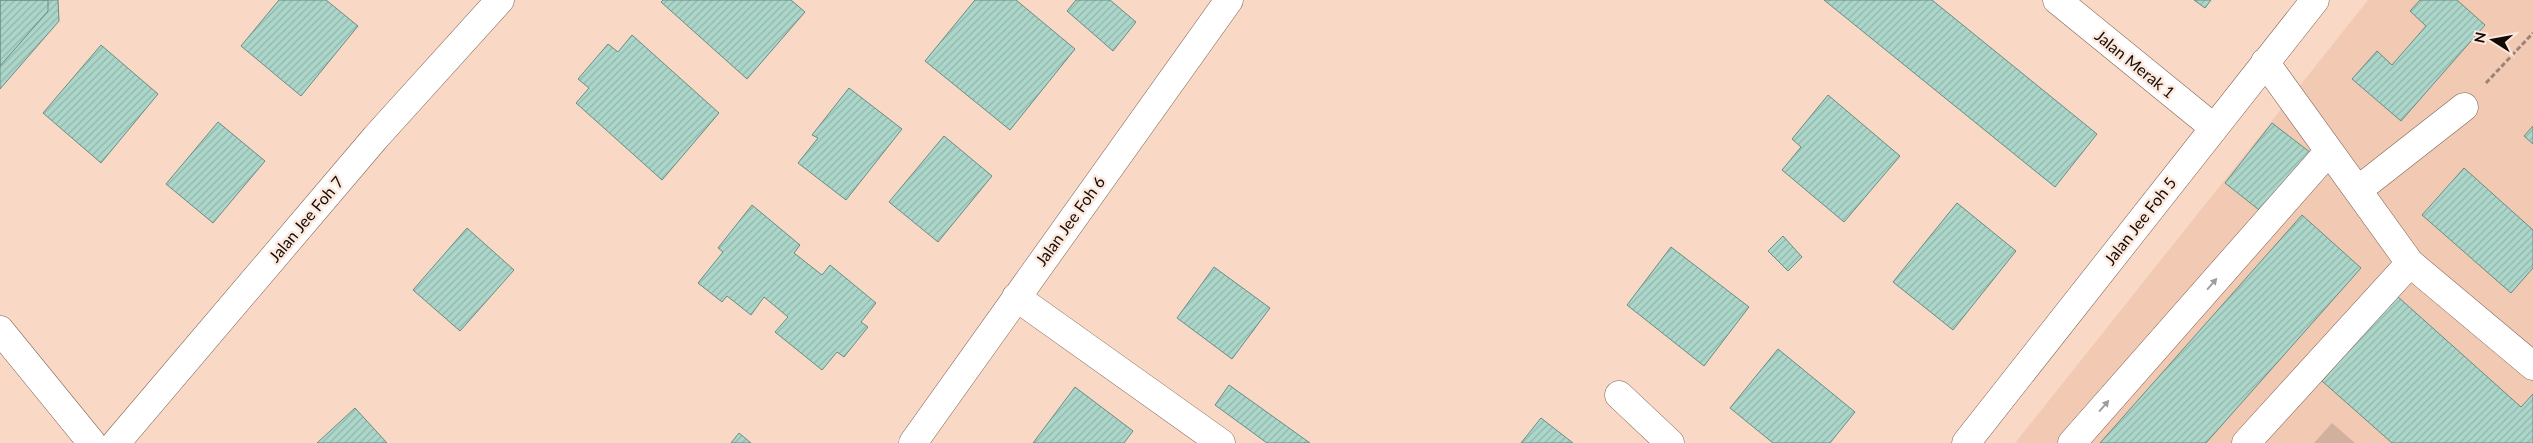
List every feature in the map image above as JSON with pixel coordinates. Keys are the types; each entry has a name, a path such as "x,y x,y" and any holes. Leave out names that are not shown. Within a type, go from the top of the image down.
{"street":[{"name":"Jalan Jee Foh 7","path":"116,443 376,137 500,0"},
{"name":"Jalan Jee Foh 6","path":"913,443 1229,0"},
{"name":"Jalan Merak 1","path":"2057,0 2213,127"},
{"name":"Jalan Jee Foh 5","path":"1966,443 2213,127 2315,0"},
{"path":"2265,62 2292,96 2329,151 2410,262 2533,366"},
{"path":"2358,190 2464,107"},
{"path":"2072,443 2329,151"},
{"path":"2246,443 2410,262"},
{"path":"1016,298 1221,443"},
{"path":"0,330 92,443"},
{"path":"1618,395 1670,443"}],"path":[{"path":"2464,107 2533,33"}],"shaded area":[{"path":"2368,0 2533,0 2533,443 2015,443"},
{"path":"2332,423 2355,443 2314,443"}],"building":[{"path":"0,0 48,0 48,11 0,66"},
{"path":"0,0 58,0 59,21 0,89"},
{"path":"279,0 326,0 358,26 301,96 241,46"},
{"path":"663,0 791,0 805,12 747,79 661,2"},
{"path":"975,0 1016,0 1075,49 1010,130 925,61"},
{"path":"1076,0 1110,0 1136,22 1113,51 1067,11"},
{"path":"1824,0 1932,0 2097,134 2055,187"},
{"path":"2194,0 2211,0 2205,8"},
{"path":"2420,0 2457,0 2485,25 2401,121 2352,79 2377,51 2392,65 2426,26 2410,11"},
{"path":"632,35 719,113 662,180 576,103 589,88 578,79 608,44 618,52"},
{"path":"101,45 158,94 101,163 43,113"},
{"path":"849,88 902,129 846,200 798,163 818,138 812,135"},
{"path":"1828,95 1900,156 1844,222 1782,170 1801,147 1792,139"},
{"path":"218,122 265,161 213,223 166,184"},
{"path":"2272,123 2311,153 2263,213 2225,183"},
{"path":"2533,126 2533,144 2524,136"},
{"path":"944,136 992,176 938,242 889,202"},
{"path":"2464,168 2533,230 2533,268 2511,293 2422,215"},
{"path":"1957,203 2016,251 1953,330 1893,282"},
{"path":"752,205 800,245 794,253 822,275 830,265 876,303 861,322 868,327 844,357 837,352 822,370 775,332 788,317 764,297 751,315 727,296 722,302 698,283 723,252 718,248"},
{"path":"2302,215 2361,268 2206,443 2100,443"},
{"path":"467,228 514,270 460,331 413,290"},
{"path":"1783,236 1802,257 1788,271 1768,251"},
{"path":"1671,247 1749,307 1704,366 1627,305"},
{"path":"1214,267 1270,308 1232,359 1177,318"},
{"path":"2397,296 2521,407 2533,394 2533,443 2392,443 2322,381"},
{"path":"1778,349 1855,412 1830,443 1773,443 1730,408"},
{"path":"1229,385 1310,443 1267,443 1215,405"},
{"path":"1075,387 1133,431 1124,443 1033,443"},
{"path":"355,408 387,443 317,443"},
{"path":"1541,418 1573,443 1521,443"},
{"path":"739,433 751,443 731,443"}]}
